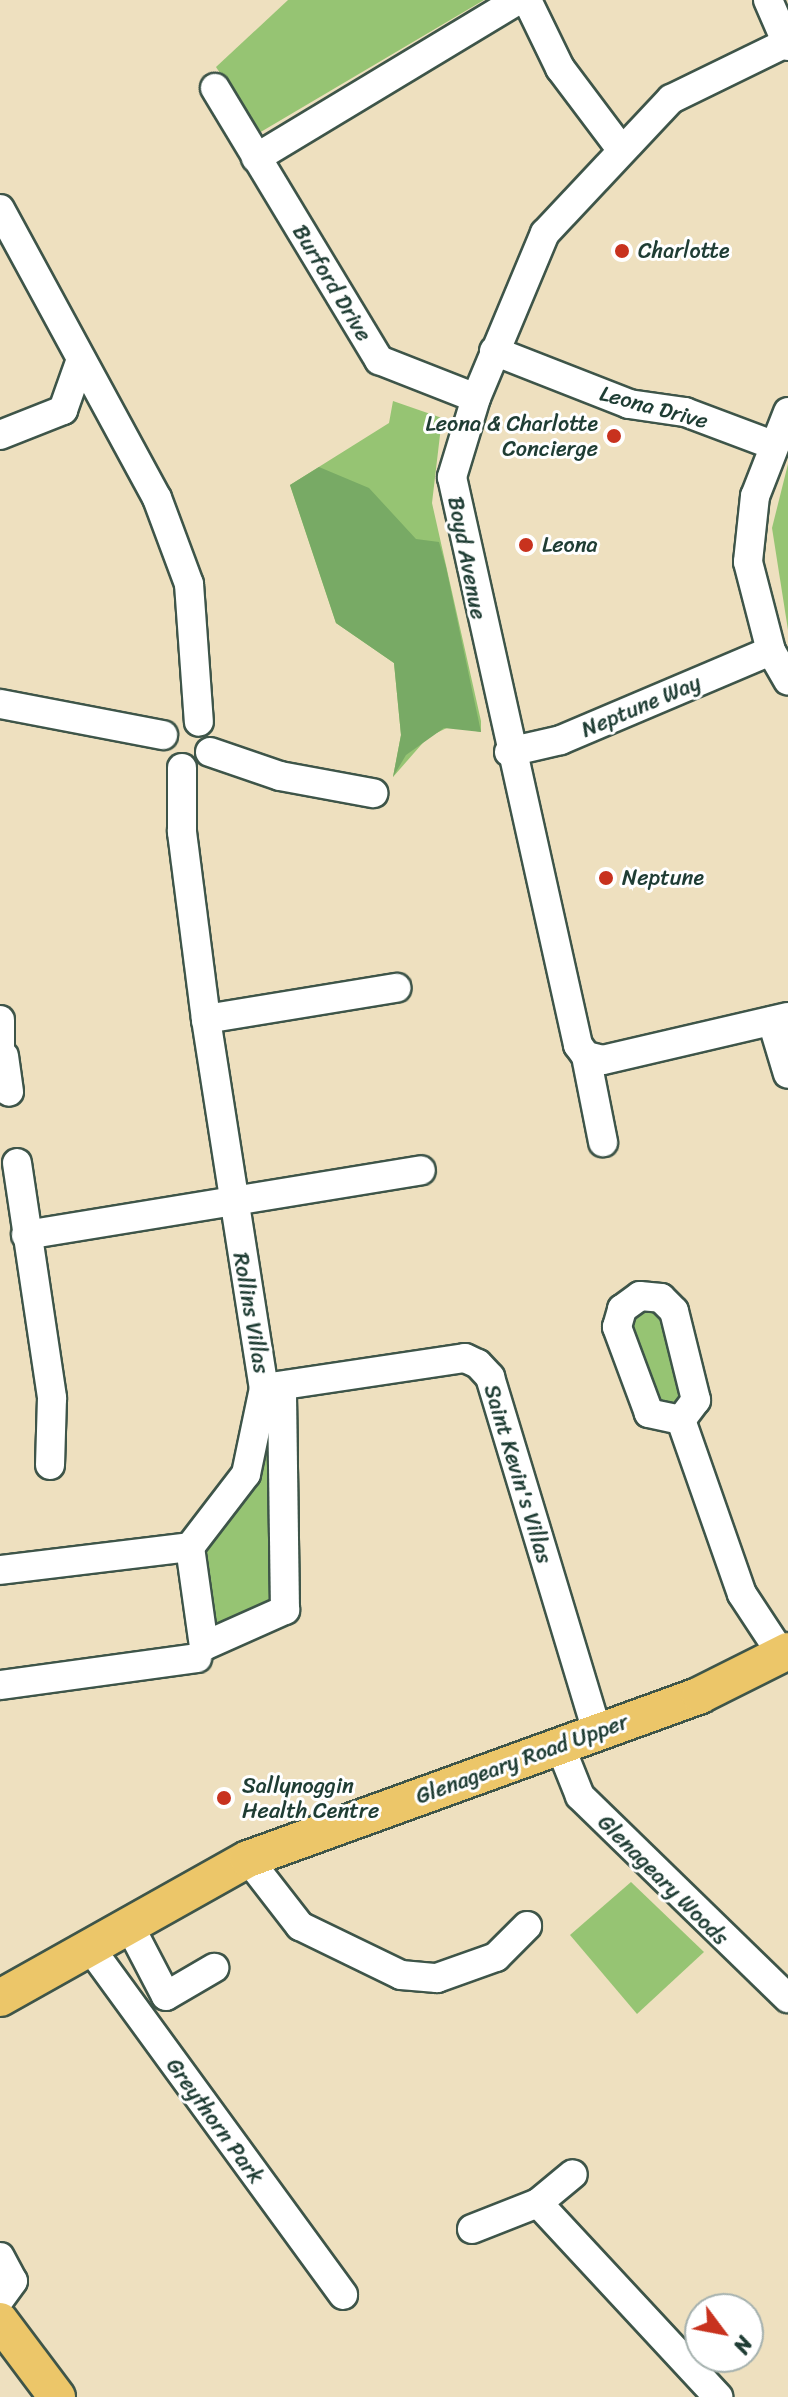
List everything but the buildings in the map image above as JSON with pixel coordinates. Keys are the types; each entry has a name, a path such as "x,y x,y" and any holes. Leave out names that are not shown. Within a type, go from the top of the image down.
{"main road":[{"name":"Glenageary Road Upper","path":"0,1998 88,1945 248,1859 597,1732 785,1653"},
{"path":"0,2321 57,2397"}],"street":[{"path":"256,158 518,0"},
{"path":"527,0 560,68 620,148"},
{"path":"768,0 787,44"},
{"name":"Boyd Avenue","path":"603,1142 586,1056 509,752 452,477 476,398 545,233 620,148 703,78 787,44"},
{"name":"Burford Drive","path":"215,88 379,360 476,398"},
{"path":"0,209 80,362 157,498 189,584 199,722 210,735 210,752 199,765 182,768 163,752 163,735 182,718 199,722"},
{"name":"Leona Drive","path":"494,351 629,404 685,412 770,444"},
{"path":"63,410 80,362"},
{"path":"0,435 63,410 114,419"},
{"path":"788,412 770,444 748,562 771,651 788,680"},
{"name":"Neptune Way","path":"509,752 561,740 771,651"},
{"path":"0,704 163,735"},
{"path":"210,752 280,776 373,793"},
{"name":"Rollins Villas","path":"182,768 182,832 231,1202 273,1387 246,1474 190,1547"},
{"path":"206,1019 396,988"},
{"path":"586,1056 603,1060 780,1019 788,1074"},
{"path":"0,1020 2,1057 9,1092"},
{"path":"17,1163 11,1200 26,1235 52,1398 50,1465"},
{"path":"26,1235 421,1170"},
{"name":"Saint Kevin's Villas","path":"273,1387 465,1358 478,1364 490,1377 597,1732"},
{"path":"0,1685 201,1652 285,1610 273,1387"},
{"path":"681,1420 742,1594 785,1653"},
{"path":"0,1570 190,1547 201,1652"},
{"name":"Glenageary Woods","path":"560,1746 580,1796 788,1998"},
{"path":"248,1859 300,1926 401,1975 437,1978 496,1957 527,1926"},
{"path":"128,1923 166,1996 214,1968"},
{"name":"Greythorn Park","path":"88,1945 343,2295"},
{"path":"472,2229 538,2203 573,2174"},
{"path":"538,2203 718,2397"},
{"path":"0,2257 13,2281 0,2299"}],"green space":[{"path":"288,0 484,0 259,133 216,67"},
{"path":"393,401 442,418 432,503 481,732 451,726 428,737 393,777 401,735 394,663 336,623 290,485 389,423"},
{"path":"788,464 788,630 772,528"},
{"path":"319,467 369,488 416,539 439,542 446,567 481,732 444,728 406,755 393,777 401,735 394,663 336,623 290,485"},
{"path":"657,1307 688,1389 677,1406 656,1402 632,1330 637,1310"},
{"path":"269,1419 276,1595 268,1607 212,1632 197,1555 245,1501 263,1464"},
{"path":"631,1882 704,1952 637,2014 570,1935"}],"place":[{"name":"Charlotte","path":"622,251"},
{"name":"Leona & Charlotte Concierge","path":"614,436"},
{"name":"Leona","path":"526,545"},
{"name":"Neptune","path":"606,878"},
{"name":"Sallynoggin Health Centre","path":"224,1798"}]}
